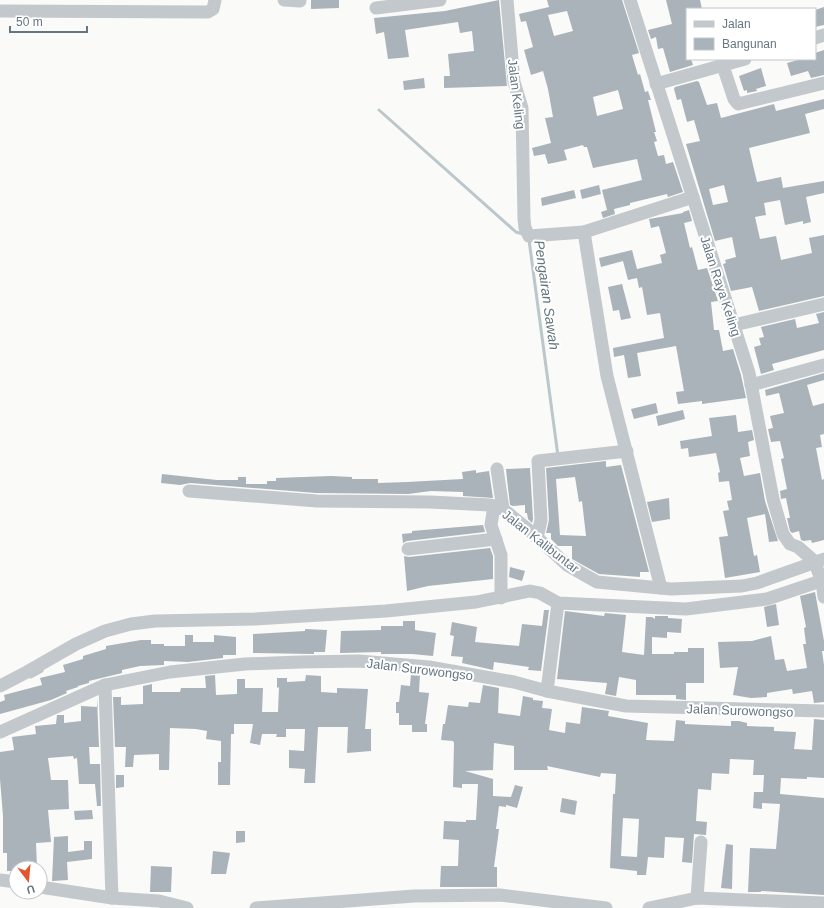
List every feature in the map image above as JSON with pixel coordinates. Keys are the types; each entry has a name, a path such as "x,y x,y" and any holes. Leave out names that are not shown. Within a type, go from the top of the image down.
{"street":[{"path":"1,7 20,6 208,12 213,9 215,0"},
{"path":"284,0 300,1"},
{"path":"376,8 440,0"},
{"name":"Jalan Keling","path":"507,0 514,82 522,108 524,219 528,236 584,232"},
{"name":"Jalan Raya Keling","path":"630,0 734,325 751,385 774,499 783,534 790,544 798,547 818,561"},
{"path":"656,84 742,60"},
{"path":"723,66 734,99 738,104 824,83"},
{"path":"661,588 627,451 619,428 607,376 584,232 693,197"},
{"path":"734,325 824,304"},
{"path":"751,385 824,365"},
{"path":"537,538 541,520 538,461 627,451"},
{"path":"497,469 495,514 496,539 502,564 501,593"},
{"name":"Jalan Kalibuntar","path":"189,491 317,501 430,502 495,514 530,531 568,565 595,581 671,589 742,586 818,561"},
{"path":"408,548 496,539"},
{"path":"818,561 824,597"},
{"path":"0,686 76,644 105,631 130,624 155,621 255,619 386,611 501,593 523,592 534,592 558,603 686,609 767,599 822,580"},
{"path":"547,691 558,603"},
{"name":"Jalan Surowongso","path":"0,732 105,685 170,672 237,665 359,661 429,667 514,682 547,691 626,706 824,711"},
{"path":"105,685 112,898"},
{"path":"697,898 701,842"},
{"path":"48,888 112,898 159,901 187,908"},
{"path":"256,908 414,896 500,895 606,908"},
{"path":"649,908 697,898 824,903"}],"building":[{"path":"311,0 339,0 339,8 311,9"},
{"path":"499,0 507,86 444,88 444,76 450,76 448,54 474,51 472,31 460,33 458,22 405,30 409,57 388,59 384,32 376,34 374,18 445,11"},
{"path":"547,0 622,0 639,53 632,55 638,75 640,74 645,92 648,91 651,100 648,100 656,132 654,132 657,141 654,142 658,156 664,155 666,164 673,162 683,192 668,197 667,194 630,203 630,205 614,209 615,214 603,218 601,212 607,210 602,190 642,180 637,159 593,168 587,147 584,147 583,145 564,150 567,160 548,164 545,154 534,156 532,148 551,143 545,118 553,117 543,71 531,75 524,50 533,47 526,21 521,22 519,14 549,7","holes":["567,11 573,31 554,36 548,15","618,90 623,109 597,116 593,97"]},
{"path":"666,0 700,0 702,8 686,8 686,60 691,60 693,65 670,72 663,48 658,49 656,37 651,39 648,30 672,24"},
{"path":"824,7 824,25 816,27 816,10"},
{"path":"824,50 824,75 811,78 808,71 791,76 787,63 798,60 816,60 816,53"},
{"path":"761,68 766,86 756,89 757,91 747,93 747,90 744,91 739,76"},
{"path":"424,78 425,88 404,90 403,81"},
{"path":"697,81 699,82 707,105 717,103 721,118 774,104 776,111 824,99 824,109 805,114 810,133 749,148 757,182 781,177 783,188 824,181 824,193 806,197 811,222 803,224 803,221 785,225 780,200 764,203 766,215 755,217 760,239 776,236 781,260 812,253 809,238 824,235 824,296 759,311 752,287 731,291 723,264 726,263 725,260 736,257 732,237 715,241 686,144 700,141 694,120 687,122 681,99 677,100 674,89 675,87","holes":["724,185 728,202 713,205 709,189"]},
{"path":"599,185 601,194 582,199 580,190"},
{"path":"574,190 576,198 542,206 541,198"},
{"path":"689,210 692,221 684,223 690,248 692,247 698,270 707,268 718,301 711,302 714,330 719,330 723,351 733,349 746,398 702,404 702,401 678,404 676,392 684,391 676,346 637,353 641,376 628,378 624,355 614,357 613,348 664,338 660,313 647,315 642,287 639,288 637,278 628,280 623,261 601,267 599,258 632,250 637,269 662,263 660,255 666,253 659,226 651,228 649,219 683,213"},
{"path":"622,284 631,318 621,320 619,310 613,311 608,287"},
{"path":"824,312 824,350 772,364 774,370 761,374 754,347 761,345 759,338 764,337 761,327 795,319 797,328 819,323 816,314"},
{"path":"824,373 824,380 807,385 813,406 824,403 824,434 820,435 822,447 816,448 822,480 824,479 824,540 812,543 811,540 801,540 799,531 792,533 790,531 787,518 790,518 786,498 781,499 780,491 787,489 781,459 784,458 780,441 771,442 768,429 773,428 770,416 784,413 779,393 766,396 765,390"},
{"path":"656,403 658,413 634,419 631,409"},
{"path":"683,410 685,419 658,426 656,416"},
{"path":"736,415 738,432 752,430 754,440 748,442 750,456 740,458 744,476 760,473 765,501 778,541 769,542 765,514 747,518 754,556 757,555 760,572 725,578 719,537 728,536 723,511 729,510 727,501 732,500 729,481 719,482 718,473 720,472 716,453 689,457 688,448 681,449 680,441 712,436 709,418"},
{"path":"606,461 606,467 621,465 649,572 640,572 640,577 599,574 572,559 572,546 558,546 551,539 551,533 546,533 549,520 546,468","holes":["575,477 579,502 582,501 586,536 560,535 556,479"]},
{"path":"530,468 532,523 528,519 527,513 525,513 525,505 510,505 506,469"},
{"path":"476,470 476,473 489,471 493,498 463,496 463,492 431,491 408,494 316,493 190,483 180,485 161,483 162,474 217,480 238,480 238,477 246,477 246,484 267,484 267,481 276,481 276,478 331,476 352,477 352,479 378,479 378,483 407,482 463,479 462,472"},
{"path":"669,498 670,519 652,522 647,502"},
{"path":"483,525 485,532 407,541 403,543 402,534 412,533 412,531"},
{"path":"490,548 493,556 493,579 428,586 407,591 404,556 409,557"},
{"path":"510,567 525,571 522,581 509,577"},
{"path":"815,592 824,641 824,651 822,651 824,665 824,702 814,703 812,691 793,694 792,689 767,693 767,697 751,698 733,695 738,667 720,668 718,642 752,641 771,636 775,660 784,659 787,671 807,668 803,644 806,644 804,628 806,627 800,596"},
{"path":"776,604 779,625 767,627 764,607"},
{"path":"544,610 549,610 541,671 528,670 529,667 494,662 493,670 462,663 463,657 451,656 454,636 450,635 452,622 477,627 475,642 519,646 522,624 542,626"},
{"path":"565,611 604,616 605,613 626,615 622,652 644,655 646,617 652,617 655,619 655,616 668,616 668,618 682,619 681,633 667,632 667,638 652,637 652,654 674,654 674,652 688,652 688,648 704,648 704,683 686,683 686,700 676,699 676,695 636,695 636,680 619,677 616,696 605,694 607,683 557,679"},
{"path":"403,621 415,621 415,630 436,633 433,656 381,654 381,652 340,653 341,631 381,630 381,626 403,626"},
{"path":"305,629 327,630 325,652 314,652 314,654 253,653 253,634 305,631"},
{"path":"185,635 193,635 193,642 214,642 214,635 236,637 236,655 223,655 223,658 188,662 164,661 164,665 140,666 122,670 122,673 89,681 89,683 66,691 67,693 51,700 0,714 0,702 5,700 4,695 42,685 40,678 65,672 63,665 83,659 83,656 106,649 106,646 141,640 151,640 151,644 164,644 164,646 185,646"},
{"path":"411,674 420,674 419,692 429,693 425,724 427,724 427,732 412,732 412,725 399,725 399,713 396,713 396,702 399,702 401,685 410,686"},
{"path":"215,675 216,695 237,694 237,679 245,679 245,688 263,688 262,712 278,712 279,687 277,688 277,678 287,678 287,682 305,681 306,675 321,676 321,692 337,693 337,688 368,689 365,729 371,729 371,751 347,753 348,727 318,727 315,783 304,783 305,769 289,768 289,750 304,751 305,729 286,729 286,737 276,737 277,734 262,734 260,745 250,743 253,724 234,724 234,734 231,734 230,785 218,785 218,762 221,762 221,741 206,739 207,731 170,728 169,770 159,770 159,754 134,755 133,767 125,767 126,747 115,747 113,697 121,697 121,705 143,704 143,686 152,684 152,692 180,692 181,688 206,688 205,676"},
{"path":"483,685 499,688 498,713 520,716 523,696 533,698 533,700 543,701 542,708 552,709 549,730 565,733 566,722 580,724 582,707 609,711 608,716 648,723 646,740 674,741 676,720 685,721 685,724 731,726 731,721 739,721 747,723 747,726 774,727 774,731 796,732 794,749 812,750 814,719 824,720 824,778 781,778 780,794 824,798 824,895 761,891 748,892 750,848 776,849 780,804 762,803 762,809 753,808 754,792 763,792 764,775 753,775 754,760 730,759 729,774 712,773 711,790 698,789 696,821 707,822 706,835 694,834 692,863 682,862 684,838 665,837 664,858 648,857 646,875 637,875 637,871 610,868 613,794 615,794 616,774 601,773 600,777 547,766 548,770 514,770 514,746 494,743 493,770 465,771 493,779 493,796 511,797 515,785 523,787 517,808 506,805 506,807 499,806 496,829 499,829 494,867 497,867 497,887 440,887 441,866 458,866 459,840 443,839 444,821 466,822 466,820 476,820 478,784 462,784 462,788 453,787 454,743 453,741 441,740 443,724 445,724 448,705 468,707 469,702 480,703","holes":["623,818 639,819 637,857 621,856"]},
{"path":"81,706 97,707 99,747 89,747 90,764 100,764 101,806 97,806 95,784 79,784 77,758 74,759 73,756 48,758 51,780 68,780 69,809 48,810 51,842 36,843 37,860 8,860 7,871 7,853 3,853 0,752 14,750 12,737 36,734 35,726 56,724 57,715 64,715 64,723 81,721"},
{"path":"116,775 124,775 124,787 116,788"},
{"path":"562,798 577,801 575,815 560,812"},
{"path":"92,810 93,819 75,820 74,811"},
{"path":"236,831 245,831 245,842 236,843"},
{"path":"68,836 68,852 84,850 84,841 92,841 92,859 67,862 68,880 52,881 54,837"},
{"path":"726,844 733,845 732,889 721,888"},
{"path":"213,851 230,853 226,874 211,874"},
{"path":"151,866 172,867 171,892 150,892"}],"waterway":[{"name":"Pengairan Sawah","path":"379,110 516,232 523,234"},
{"name":"Pengairan Sawah","path":"529,240 558,456"},
{"path":"31,677 42,671"}]}
